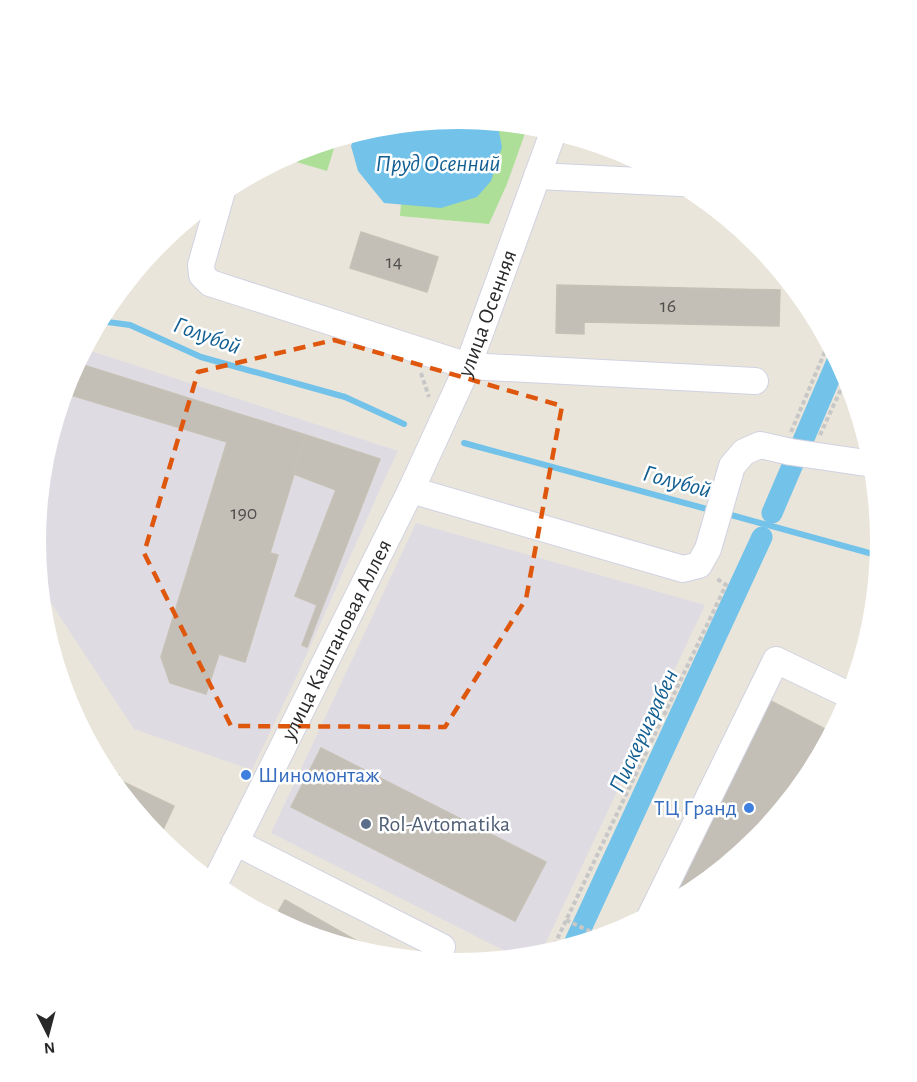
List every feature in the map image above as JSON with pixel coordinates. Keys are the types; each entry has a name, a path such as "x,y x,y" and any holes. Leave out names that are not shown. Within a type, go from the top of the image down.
{"street":[{"name":"улица Осенняя","path":"411,490 468,366 550,140"},
{"path":"537,176 661,182"},
{"path":"217,207 201,265 202,275 210,283 468,366 755,381"},
{"path":"411,490 683,569 699,565 708,549 732,465 744,452 760,445 863,462"},
{"name":"улица Каштановая Аллея","path":"219,876 411,490"},
{"path":"658,902 776,660 842,692"},
{"path":"235,842 442,947"}],"path":[{"path":"797,452 825,354"},
{"path":"419,366 432,407"},
{"path":"797,452 840,386"},
{"path":"556,941 726,585 699,565"},
{"path":"566,920 589,932"}],"highlighted area":[{"path":"334,340 562,406 526,599 445,727 231,726 144,553 198,372"}],"shaded area":[{"path":"93,352 398,451 252,770 134,729 51,604 47,568 47,514 54,461 68,409"},
{"path":"416,523 705,605 545,944 503,950 271,833"}],"green space":[{"path":"442,130 485,130 524,135 507,184 489,224 400,216 405,152"},
{"path":"334,149 327,171 296,162"}],"water":[{"name":"Пруд Осенний","path":"458,129 499,132 502,147 491,181 477,197 441,208 384,203 358,171 352,143 378,137"}],"building":[{"path":"361,232 438,257 427,292 350,268"},
{"path":"557,285 780,290 779,326 584,322 584,334 556,333"},
{"path":"86,366 306,435 270,553 278,555 245,662 219,654 206,694 170,683 161,657 227,442 73,396"},
{"path":"306,435 380,459 307,647 302,645 317,605 295,596 336,490 294,474"},
{"name":"ТЦ Гранд","path":"769,700 825,729 801,770 768,813 730,851 673,892"},
{"path":"321,748 546,862 515,921 291,807"},
{"path":"125,783 174,806 164,828"},
{"path":"285,900 354,940 301,922 278,912"}],"waterway":[{"name":"Голубой","path":"110,322 130,325 201,357 345,397 404,424"},
{"name":"Пискериграбен","path":"772,513 833,370"},
{"name":"Голубой","path":"464,443 714,511"},
{"name":"Голубой","path":"724,513 870,553"},
{"name":"Пискериграбен","path":"578,935 762,537"}],"place":[{"name":"Шиномонтаж","path":"246,775"},
{"name":"ТЦ Гранд","path":"749,808"},
{"name":"Rol-Avtomatika","path":"366,824"}]}
